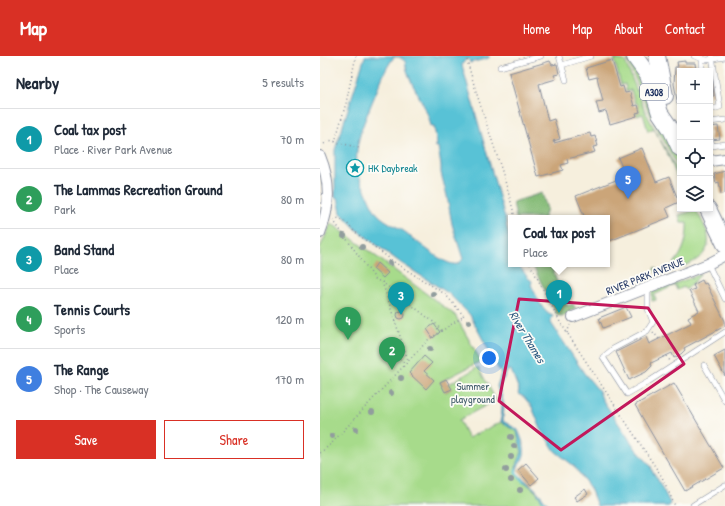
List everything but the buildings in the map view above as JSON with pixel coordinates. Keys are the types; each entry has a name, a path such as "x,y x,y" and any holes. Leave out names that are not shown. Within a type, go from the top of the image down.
{"main road":[{"name":"A308","path":"640,56 648,75 660,113 671,129 677,142"},
{"name":"A308","path":"657,56 671,129"},
{"path":"709,212 725,244"}],"street":[{"path":"320,156 324,166 329,199 327,214 320,233"},
{"path":"713,161 725,159"},
{"name":"RIVER PARK AVENUE","path":"573,317 648,288 710,268 725,255"}],"lane":[{"path":"500,67 541,56"},
{"path":"559,56 566,80"},
{"path":"562,65 591,56"},
{"path":"694,56 702,60 725,57"},
{"path":"702,60 702,68"},
{"path":"713,75 723,107 713,109"},
{"path":"713,122 725,120"},
{"path":"713,146 725,144"},
{"path":"710,268 725,299"},
{"path":"648,288 648,309 653,322 649,329 613,349 604,356 627,394 725,332"},
{"path":"704,365 725,401"},
{"path":"693,505 725,485"}],"path":[{"path":"335,142 346,103 356,56"},
{"path":"466,56 473,83 498,156 514,215"},
{"path":"320,144 324,144 329,140 359,148"},
{"path":"320,452 331,444 428,340 442,331 464,316 445,294 394,262 354,231 346,222 331,217 376,280 382,282 436,324 442,331"},
{"path":"532,267 560,322 662,477 675,506"},
{"path":"382,282 408,360"},
{"path":"649,329 659,339"},
{"path":"387,349 405,363"}],"highlighted area":[{"path":"519,299 648,308 684,364 561,450 499,401"}],"green space":[{"path":"614,59 625,61 645,111 677,170 677,178 671,161 654,128 648,131 643,114 637,116 636,113 640,112 637,103 635,103 631,90 626,91 625,84 621,85"},
{"path":"627,59 636,67 677,157 677,165 648,110"},
{"path":"542,193 547,209 545,215 515,215 513,202"},
{"path":"689,212 697,212 707,232 708,242 706,250 701,256 685,266 659,275 654,270 655,267 659,274 666,270 677,259 684,245 687,222 681,222 679,215"},
{"name":"Summer playground","path":"331,223 455,315 481,361 440,382 446,392 451,389 449,384 478,367 496,400 459,420 468,438 501,422 517,432 522,452 516,473 536,492 547,506 320,506 320,248"},
{"path":"533,267 551,267 567,306 573,304 576,309 568,312 569,315 557,315"},
{"path":"701,274 686,290 684,287 677,290 675,285 654,295 656,300 652,301 652,292"}],"water":[{"name":"River Thames","path":"365,56 489,56 489,58 470,63 469,59 465,60 462,65 505,218 508,233 508,267 520,267 532,281 531,285 540,304 549,314 553,316 551,323 584,373 599,391 602,399 635,448 651,466 653,473 670,503 669,506 597,506 590,488 574,466 555,451 541,429 532,407 524,397 518,394 519,390 511,370 508,370 499,387 504,405 503,421 518,430 524,447 524,455 516,472 533,487 551,506 545,505 536,491 516,473 515,470 522,452 517,432 501,422 502,405 497,386 501,374 470,315 448,293 401,263 358,231 341,213 338,198 335,198 335,150","holes":["394,57 399,57 405,61 410,78 426,110 431,126 434,126 437,145 434,146 438,147 441,173 452,224 463,259 458,264 453,264 441,259 404,231 384,220 373,207 360,178 357,167 360,134 385,72"]}],"waterway":[{"path":"516,469 516,473 523,481"}],"place":[{"name":"HK Daybreak","path":"355,168"},
{"name":"The Range","path":"628,199"},
{"name":"Coal tax post","path":"559,313"},
{"name":"Band Stand","path":"401,315"},
{"name":"Tennis Courts","path":"348,340"},
{"name":"The Lammas Recreation Ground","path":"392,370"}]}
